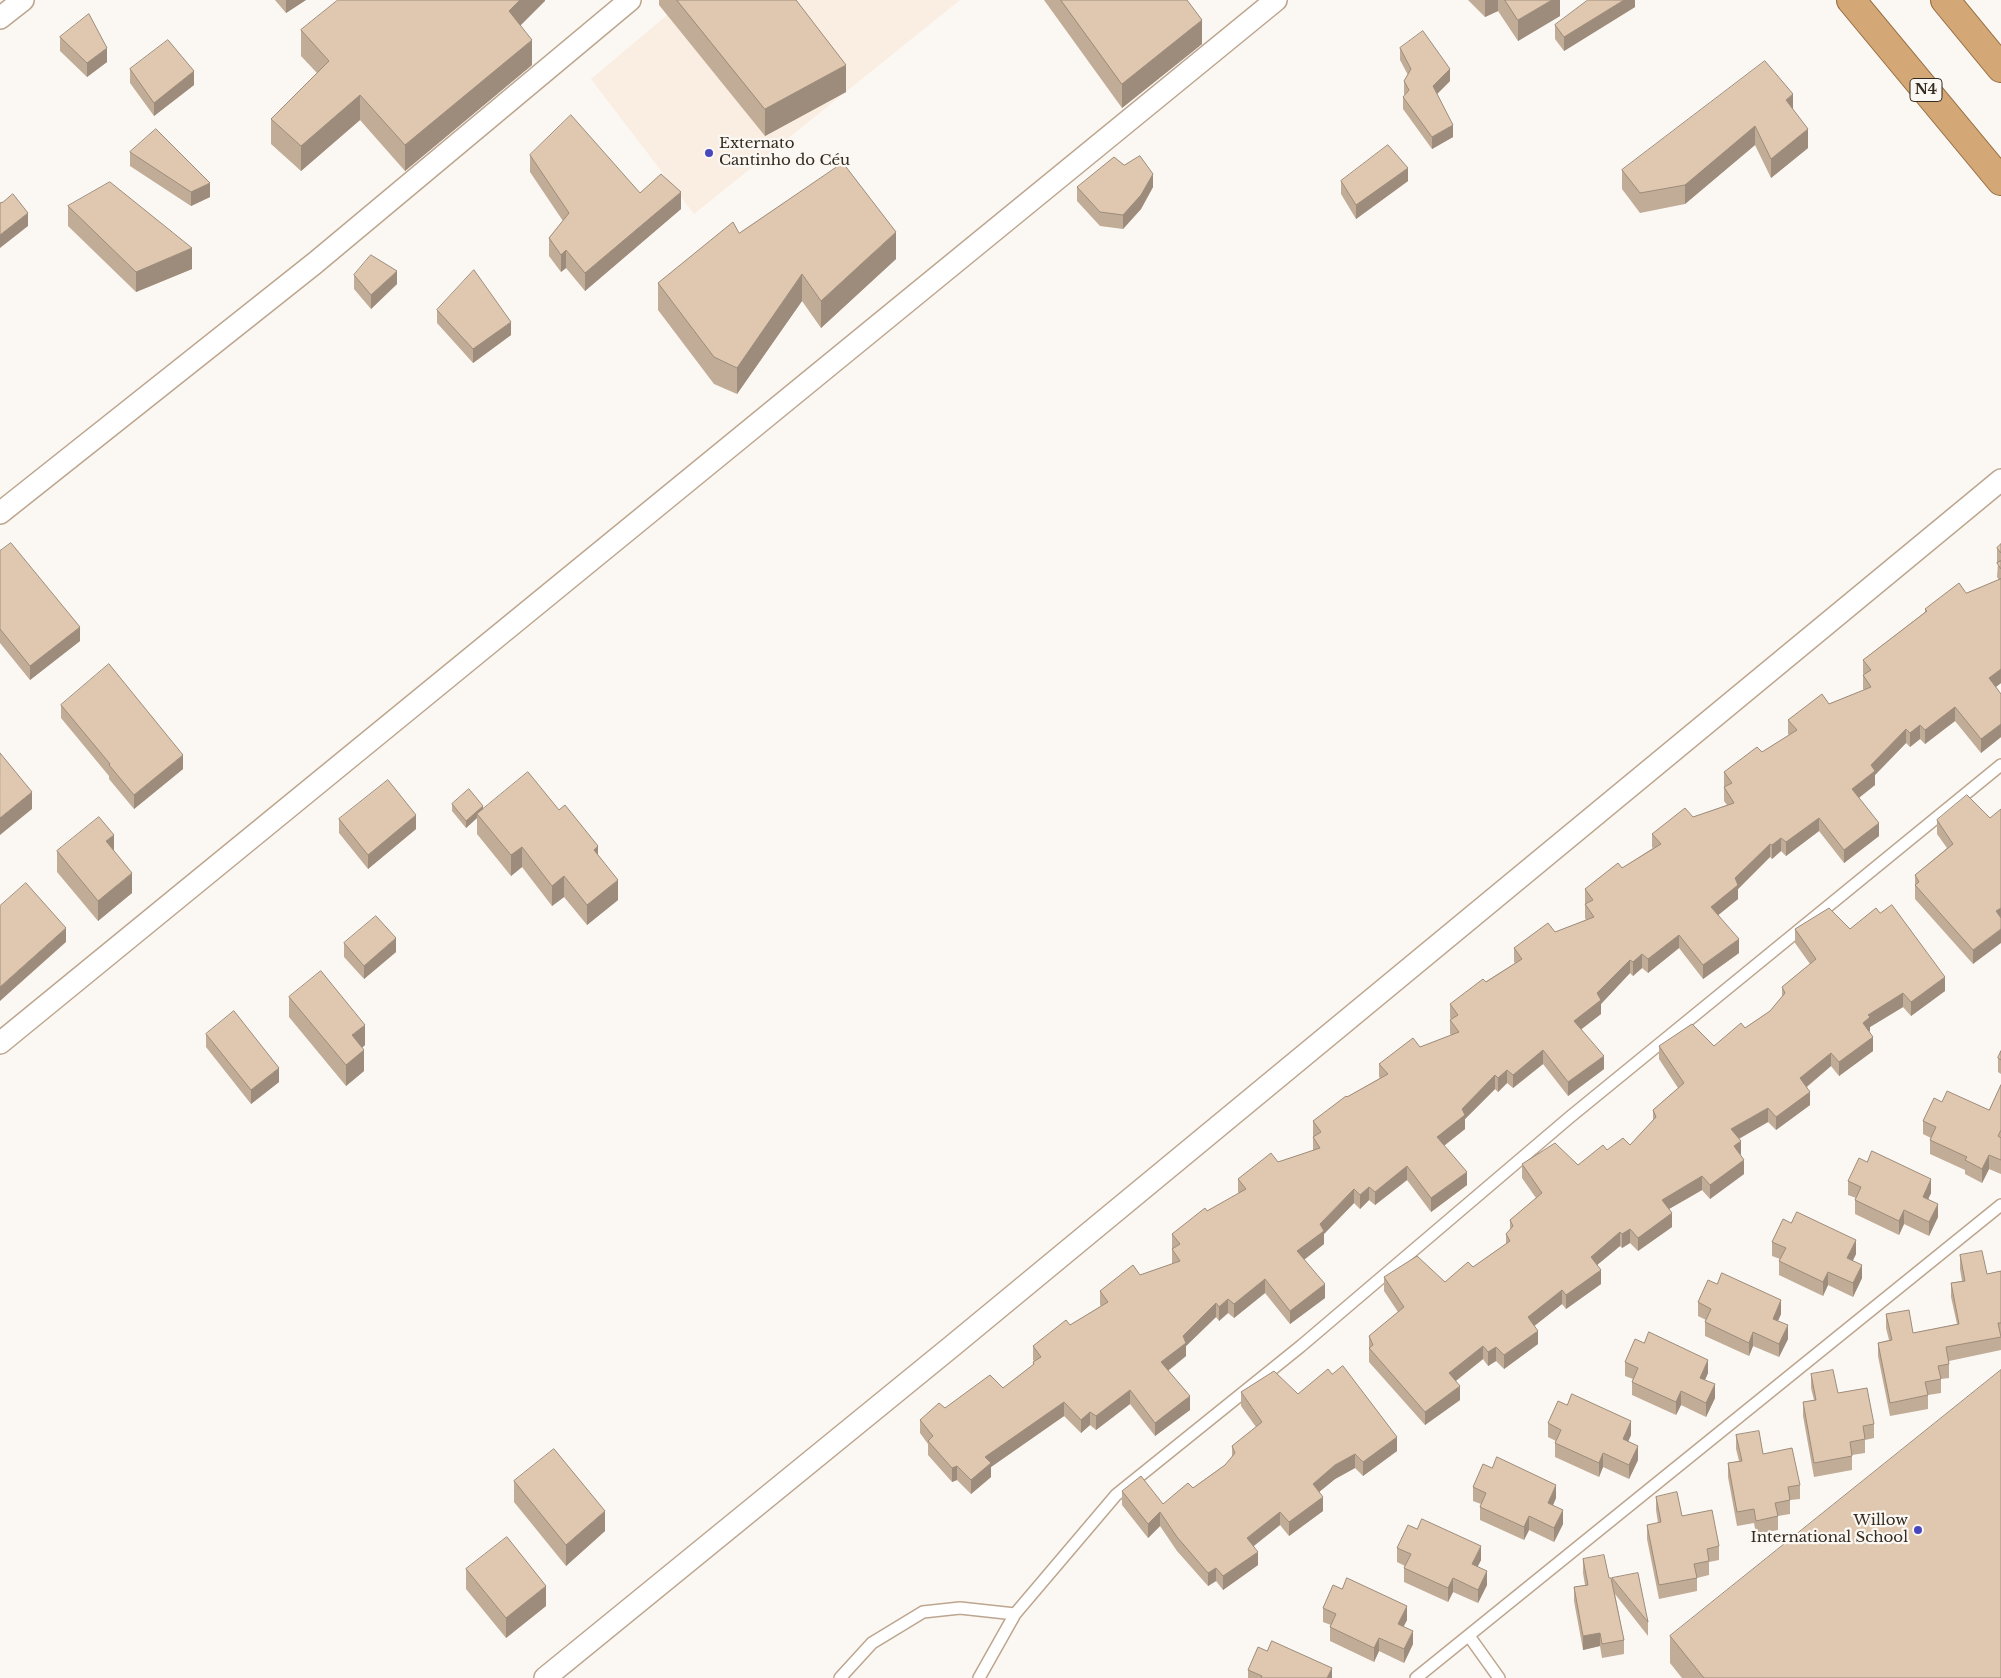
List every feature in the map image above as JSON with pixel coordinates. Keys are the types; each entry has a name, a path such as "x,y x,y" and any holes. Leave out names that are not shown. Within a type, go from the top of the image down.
{"highway":[{"name":"N4","path":"1851,0 2001,181"},
{"path":"1945,0 2001,68"}],"street":[{"path":"0,18 22,0"},
{"path":"0,513 315,263 630,0"},
{"path":"0,1043 1276,0"},
{"path":"545,1678 959,1340 2001,480"}],"lane":[{"path":"979,1678 1015,1614 1116,1495 1300,1346 1570,1117 2001,765"},
{"path":"1416,1678 2001,1205"},
{"path":"840,1678 872,1643 923,1612 960,1608 1015,1614"},
{"path":"1469,1636 1500,1678"}],"shaded area":[{"name":"Externato Cantinho do Céu","path":"685,0 960,0 694,214 591,79"}],"building":[{"path":"338,0 520,0 509,11 532,40 405,145 360,95 301,146 271,119 329,61 301,30"},
{"path":"677,0 796,0 846,65 765,109"},
{"path":"1061,0 1187,0 1202,20 1122,84"},
{"path":"1505,0 1552,0 1518,20"},
{"path":"1588,0 1624,0 1564,37 1555,25"},
{"path":"89,14 107,48 87,63 60,37"},
{"path":"1423,31 1450,69 1433,86 1453,125 1432,137 1403,97 1409,90 1404,81 1411,69 1400,48"},
{"path":"168,40 194,71 154,103 130,69"},
{"path":"1765,61 1793,94 1786,100 1808,129 1771,159 1755,126 1685,185 1640,193 1622,170"},
{"path":"571,115 640,193 661,174 681,192 585,273 566,250 561,255 549,238 569,213 530,155"},
{"path":"156,129 210,183 191,192 130,152"},
{"path":"1388,145 1408,168 1356,205 1341,181"},
{"path":"1140,156 1153,174 1141,195 1123,215 1100,212 1077,187 1114,157 1124,165"},
{"path":"843,163 896,232 821,301 802,274 737,368 714,357 658,283 733,222 739,233"},
{"path":"110,182 192,248 136,272 68,206"},
{"path":"13,194 28,213 0,235 0,203"},
{"path":"371,255 397,271 371,295 354,275"},
{"path":"474,270 511,322 473,349 437,310"},
{"path":"11,543 80,627 30,666 0,629 0,551"},
{"path":"2001,544 2001,553 1997,548"},
{"path":"2001,561 2001,569 1997,563"},
{"path":"2001,579 2001,669 1989,678 2001,694 2001,724 1981,739 1955,707 1925,730 1920,725 1910,733 1906,729 1871,765 1875,771 1852,789 1879,823 1844,850 1819,818 1786,842 1781,838 1772,845 1770,844 1735,878 1738,885 1711,907 1739,939 1703,965 1679,935 1648,959 1642,954 1633,962 1630,960 1597,993 1601,1000 1574,1021 1604,1056 1568,1082 1543,1050 1513,1075 1507,1070 1498,1078 1495,1075 1462,1109 1465,1115 1437,1137 1467,1172 1431,1198 1407,1166 1375,1192 1369,1187 1360,1195 1354,1189 1320,1224 1324,1231 1297,1251 1325,1284 1290,1311 1265,1279 1234,1304 1228,1299 1219,1307 1216,1303 1183,1336 1186,1343 1161,1362 1190,1396 1155,1423 1130,1390 1096,1416 1090,1412 1081,1420 1064,1402 985,1457 991,1463 971,1480 957,1466 952,1468 928,1441 933,1436 920,1420 939,1403 945,1408 990,1375 1003,1388 1041,1357 1033,1346 1066,1320 1070,1325 1108,1302 1100,1291 1133,1265 1140,1275 1180,1261 1172,1249 1180,1244 1172,1234 1205,1208 1207,1211 1246,1189 1238,1179 1271,1153 1278,1162 1320,1148 1313,1137 1321,1132 1313,1121 1346,1096 1388,1074 1379,1064 1413,1038 1420,1047 1459,1032 1450,1020 1458,1015 1450,1004 1483,979 1486,982 1522,959 1514,948 1548,923 1555,932 1594,917 1585,904 1593,900 1585,889 1618,863 1622,868 1661,844 1652,834 1685,808 1693,817 1734,803 1724,787 1732,783 1724,772 1757,747 1762,752 1797,730 1788,720 1822,694 1829,704 1871,687 1863,675 1871,670 1863,660 1927,611 1925,609 1959,583 1966,593"},
{"path":"109,664 183,755 134,795 61,705"},
{"path":"0,753 32,792 0,818"},
{"path":"528,772 559,810 565,805 598,846 594,850 618,880 587,905 564,876 552,886 522,847 511,855 477,814"},
{"path":"388,780 416,815 368,855 339,819"},
{"path":"469,789 483,806 466,821 452,804"},
{"path":"1967,795 1990,818 2001,809 2001,908 1996,911 2001,918 2001,929 1973,950 1915,885 1919,882 1915,875 1953,844 1937,820"},
{"path":"99,817 114,835 106,841 132,873 98,901 57,851"},
{"path":"26,883 66,928 0,987 0,906"},
{"path":"1892,905 1945,977 1911,1002 1903,993 1868,1015 1870,1017 1863,1023 1873,1037 1839,1062 1831,1053 1800,1078 1810,1092 1776,1117 1768,1108 1731,1129 1741,1141 1734,1146 1744,1160 1710,1185 1702,1176 1662,1200 1672,1213 1638,1238 1630,1229 1622,1234 1620,1232 1591,1257 1601,1270 1566,1295 1562,1290 1528,1317 1538,1331 1504,1355 1496,1347 1488,1352 1483,1346 1449,1373 1460,1386 1425,1412 1369,1348 1373,1345 1369,1336 1404,1307 1384,1277 1417,1256 1445,1282 1468,1262 1473,1267 1510,1241 1506,1234 1513,1226 1510,1220 1542,1193 1522,1164 1555,1143 1578,1165 1603,1145 1607,1150 1623,1138 1630,1145 1656,1117 1653,1110 1684,1083 1659,1046 1692,1024 1714,1046 1741,1023 1745,1028 1770,1011 1785,993 1782,987 1816,959 1795,929 1829,908 1850,929 1876,908 1880,913"},
{"path":"376,916 396,938 364,966 344,943"},
{"path":"321,971 365,1025 352,1035 364,1050 346,1065 289,997"},
{"path":"234,1011 279,1068 251,1090 206,1034"},
{"path":"2001,1085 2001,1130 1998,1136 2001,1138 2001,1160 1989,1155 1982,1169 1965,1160 1967,1157 1930,1140 1936,1127 1923,1121 1934,1098 1942,1102 1947,1091 1989,1110"},
{"path":"1872,1151 1931,1179 1923,1197 1938,1204 1929,1222 1904,1210 1899,1221 1855,1200 1861,1187 1848,1181 1859,1158 1867,1162"},
{"path":"1797,1212 1856,1240 1847,1258 1862,1265 1853,1283 1828,1272 1823,1282 1779,1261 1786,1248 1772,1242 1783,1219 1791,1223"},
{"path":"1982,1251 1987,1274 2001,1271 2001,1323 1998,1323 2001,1337 1946,1347 1949,1364 1938,1366 1941,1379 1925,1382 1928,1395 1890,1403 1878,1343 1892,1340 1886,1314 1909,1310 1913,1333 1959,1324 1951,1283 1965,1281 1960,1255"},
{"path":"1722,1273 1781,1300 1773,1319 1788,1325 1779,1344 1753,1332 1749,1343 1705,1322 1711,1309 1698,1302 1708,1280 1717,1284"},
{"path":"1649,1332 1708,1360 1700,1378 1715,1384 1706,1403 1681,1391 1676,1402 1632,1382 1638,1368 1625,1362 1635,1339 1644,1343"},
{"path":"1343,1366 1397,1437 1363,1462 1355,1454 1335,1465 1313,1484 1323,1497 1289,1522 1280,1512 1247,1538 1258,1552 1223,1576 1216,1568 1208,1573 1177,1537 1160,1512 1148,1524 1122,1491 1141,1476 1163,1504 1188,1483 1193,1488 1225,1465 1235,1453 1232,1446 1262,1422 1241,1392 1274,1371 1298,1394 1328,1369 1332,1374"},
{"path":"1833,1370 1838,1393 1867,1388 1874,1424 1863,1426 1865,1439 1850,1442 1852,1456 1814,1463 1803,1402 1816,1400 1811,1374"},
{"name":"Willow International School","path":"2001,1370 2001,1678 1704,1678 1670,1636"},
{"path":"1572,1394 1631,1421 1623,1439 1638,1446 1629,1465 1603,1453 1599,1463 1555,1443 1561,1430 1548,1423 1558,1401 1567,1405"},
{"path":"1759,1431 1763,1454 1792,1448 1800,1485 1788,1487 1790,1500 1775,1503 1778,1516 1756,1521 1754,1509 1737,1512 1728,1463 1742,1461 1736,1435"},
{"path":"554,1449 605,1511 566,1545 514,1481"},
{"path":"1497,1457 1556,1485 1548,1503 1563,1510 1554,1528 1529,1516 1524,1527 1480,1507 1486,1493 1473,1487 1483,1464 1492,1468"},
{"path":"1677,1492 1682,1516 1712,1510 1719,1546 1707,1549 1709,1561 1694,1564 1697,1578 1659,1585 1647,1525 1661,1522 1656,1497"},
{"path":"1422,1519 1481,1546 1472,1564 1487,1571 1478,1590 1453,1578 1448,1588 1404,1568 1411,1554 1397,1548 1408,1525 1417,1529"},
{"path":"507,1537 546,1586 506,1618 466,1569"},
{"path":"1604,1555 1609,1578 1611,1578 1624,1640 1602,1644 1600,1633 1583,1636 1574,1587 1588,1585 1583,1559"},
{"path":"1638,1573 1648,1622 1612,1578"},
{"path":"1347,1578 1407,1606 1398,1624 1413,1631 1404,1649 1379,1638 1374,1648 1330,1627 1336,1614 1323,1608 1333,1585 1342,1589"},
{"path":"1272,1641 1332,1668 1327,1678 1261,1678 1262,1676 1248,1670 1258,1647 1267,1651"}],"place":[{"name":"Externato Cantinho do Céu","path":"709,153"},
{"name":"Willow International School","path":"1918,1530"}]}
